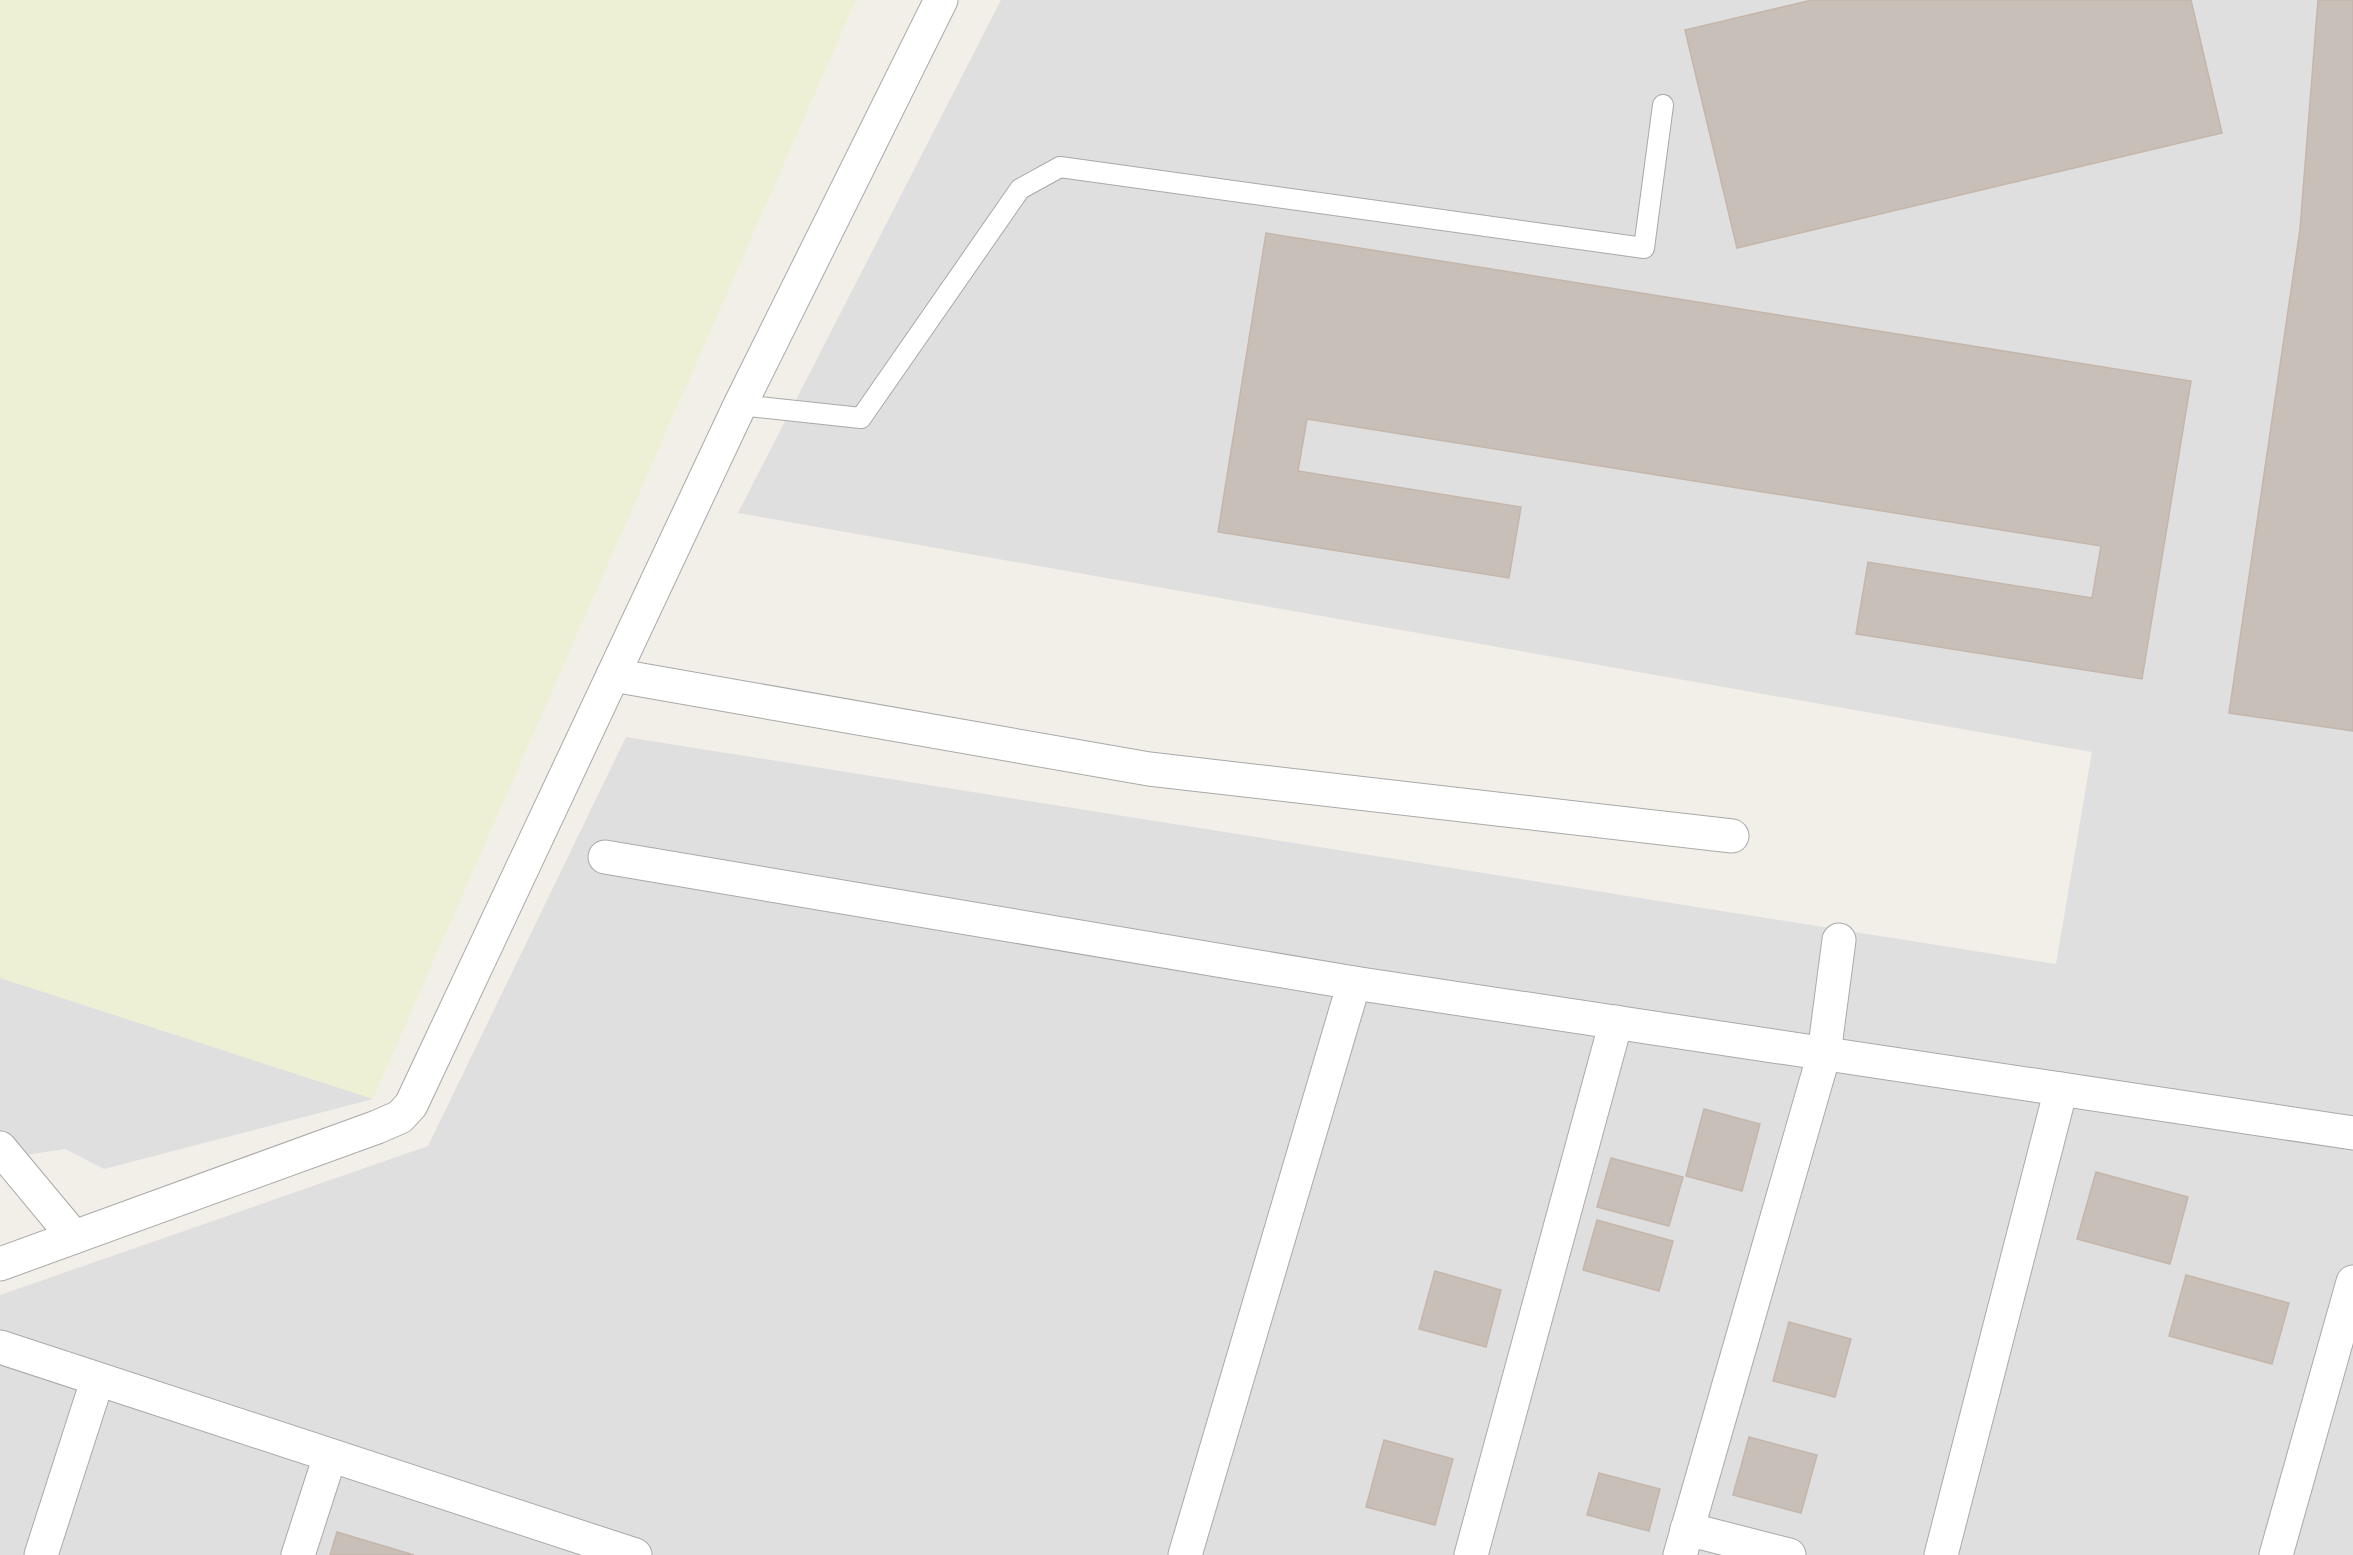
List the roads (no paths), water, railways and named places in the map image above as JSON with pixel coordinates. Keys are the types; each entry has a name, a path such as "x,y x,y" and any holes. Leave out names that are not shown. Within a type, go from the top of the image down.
{"street":[{"path":"0,1264 400,1117 411,1105 740,405 941,0"},
{"path":"613,675 1149,769 1732,836"},
{"path":"605,857 1354,983 2353,1133"},
{"path":"1789,1555 1683,1542 1824,1054 1839,940"},
{"path":"1185,1555 1354,983"},
{"path":"1472,1555 1616,1022"},
{"path":"1941,1555 2061,1089"},
{"path":"5,1153 74,1237"},
{"path":"2276,1555 2353,1282"},
{"path":"0,1347 617,1552"},
{"path":"41,1555 97,1381"},
{"path":"298,1555 330,1456"}],"lane":[{"path":"740,405 861,418 1020,189 1060,167 1644,248 1663,105"}]}
